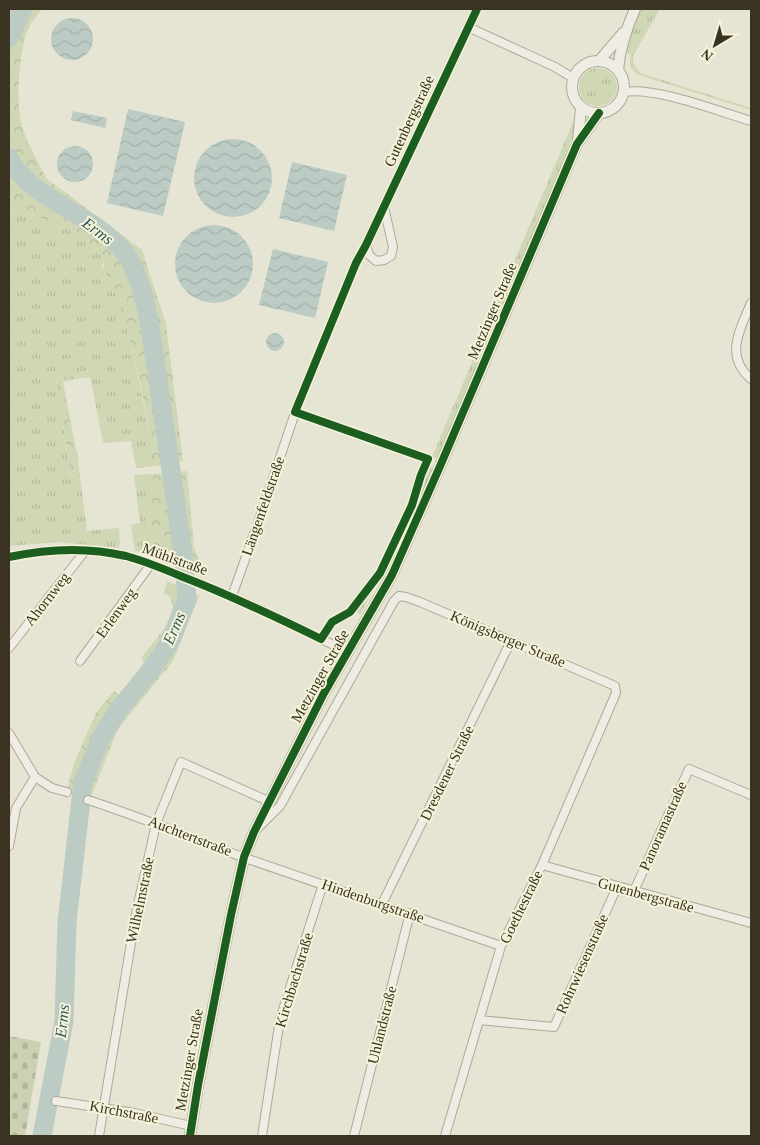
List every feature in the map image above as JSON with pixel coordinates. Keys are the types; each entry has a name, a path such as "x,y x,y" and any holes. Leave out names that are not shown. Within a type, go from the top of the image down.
{"street":[{"name":"Gutenbergstraße","path":"384,207 393,247 391,256 384,260 376,261 369,255 366,245 477,9"},
{"path":"599,60 625,30 636,9"},
{"path":"468,26 555,67 573,78"},
{"path":"618,70 625,30"},
{"path":"599,60 610,63 618,70 623,80 624,92 615,107 599,113 590,112 581,107 574,99 572,88 573,78 579,69 588,62 599,60"},
{"path":"624,92 635,90 655,94 751,121"},
{"name":"Metzinger Straße","path":"578,144 581,107"},
{"name":"Metzinger Straße","path":"191,1131 218,975 244,857 254,832 324,693 396,566 578,144 599,113"},
{"path":"751,303 737,341 736,352 739,365 751,379"},
{"name":"Längenfeldstraße","path":"232,596 260,520 294,416"},
{"name":"Mühlstraße","path":"9,557 29,553 85,551 126,556 232,596 348,652"},
{"name":"Ahornweg","path":"9,648 85,551"},
{"name":"Erlenweg","path":"80,662 151,564"},
{"name":"Metzinger Straße","path":"254,832 280,806 394,601 399,596"},
{"name":"Königsberger Straße","path":"399,596 420,602 615,686"},
{"name":"Dresdener Straße","path":"382,904 511,641"},
{"name":"Goethestraße","path":"445,1136 501,946 542,865 616,693 615,686"},
{"path":"9,733 35,777 52,788 67,792"},
{"name":"Wilhelmstraße","path":"99,1136 136,913 156,824 181,762 268,801"},
{"name":"Panoramastraße","path":"634,890 689,769 751,795"},
{"path":"9,846 16,808 35,777"},
{"name":"Auchtertstraße","path":"88,800 136,815 244,857"},
{"name":"Hindenburgstraße","path":"244,857 501,946"},
{"name":"Gutenbergstraße","path":"542,865 751,923"},
{"name":"Kirchbachstraße","path":"262,1136 280,1019 323,884"},
{"name":"Rohrwiesenstraße","path":"479,1020 554,1027 617,887"},
{"name":"Uhlandstraße","path":"354,1136 410,914"},
{"name":"Kirchstraße","path":"56,1101 104,1107 191,1131"}],"green space":[{"path":"9,9 42,9 28,28 24,41 20,64 19,113 32,151 47,179 142,250 166,324 183,461 156,466 130,339 117,298 105,273 104,256 82,236 39,217 9,212"},
{"path":"641,9 660,9 633,56 633,63 640,73 751,108 751,110 639,75 633,71 630,64 631,55 625,52"},
{"path":"598,68 612,73 617,87 612,101 598,106 584,101 579,87 584,73"},
{"path":"575,123 564,162 439,457 432,457 572,124"},
{"path":"9,211 39,217 82,236 104,256 102,266 117,296 130,336 156,466 136,468 131,441 103,443 89,371 56,379 71,477 80,477 87,531 119,528 119,548 58,542 9,546"},
{"path":"90,371 91,377 63,382 77,450 80,477 71,477 56,379"},
{"path":"429,464 432,471 416,508 360,615 355,610 379,577 413,506 422,476"},
{"path":"187,471 194,547 204,576 151,554 149,516 153,474"},
{"path":"153,474 149,516 151,554 135,551 131,525 140,523 134,475"},
{"path":"416,486 410,505 380,571 374,578 407,504"},
{"path":"167,581 199,596 173,661 118,729 90,799 67,790 74,763 96,713 114,691 120,695 144,663 141,658 175,615 170,596 164,594"},
{"path":"9,1036 41,1042 25,1136 9,1136"}],"water":[{"path":"72,18 87,24 93,39 87,54 72,60 57,54 51,39 57,24"},
{"path":"128,109 185,122 163,216 107,203"},
{"path":"73,111 107,118 105,128 71,120"},
{"path":"233,139 248,142 261,150 269,163 272,178 269,193 261,206 248,214 233,217 218,214 205,206 197,193 194,178 197,163 205,150 218,142"},
{"path":"75,146 87,152 93,164 87,176 75,182 63,176 57,164 63,152"},
{"path":"292,162 347,175 334,231 279,218"},
{"path":"214,225 229,228 242,236 250,249 253,264 250,279 242,292 229,300 214,303 199,300 186,292 178,279 175,264 178,249 186,236 199,228"},
{"path":"273,249 328,262 315,318 259,305"},
{"path":"275,333 283,338 284,342 279,350 275,351 267,346 266,342 271,334"}],"waterway":[{"name":"Erms","path":"9,38 23,9"},
{"name":"Erms","path":"9,158 19,173 32,185 98,228 113,240 125,253 138,279 148,314 154,350 184,561 187,599 170,642 151,670 119,709 100,740 83,782 67,922 64,1021 42,1136"}],"cycle path":[{"path":"9,557 67,550 97,551 126,556 154,565 218,591 321,639 332,622 350,612 380,573 412,505 428,459 295,412 356,263 477,9"},
{"path":"190,1136 198,1085 244,857 254,832 324,693 392,575 577,144 599,113"}]}
